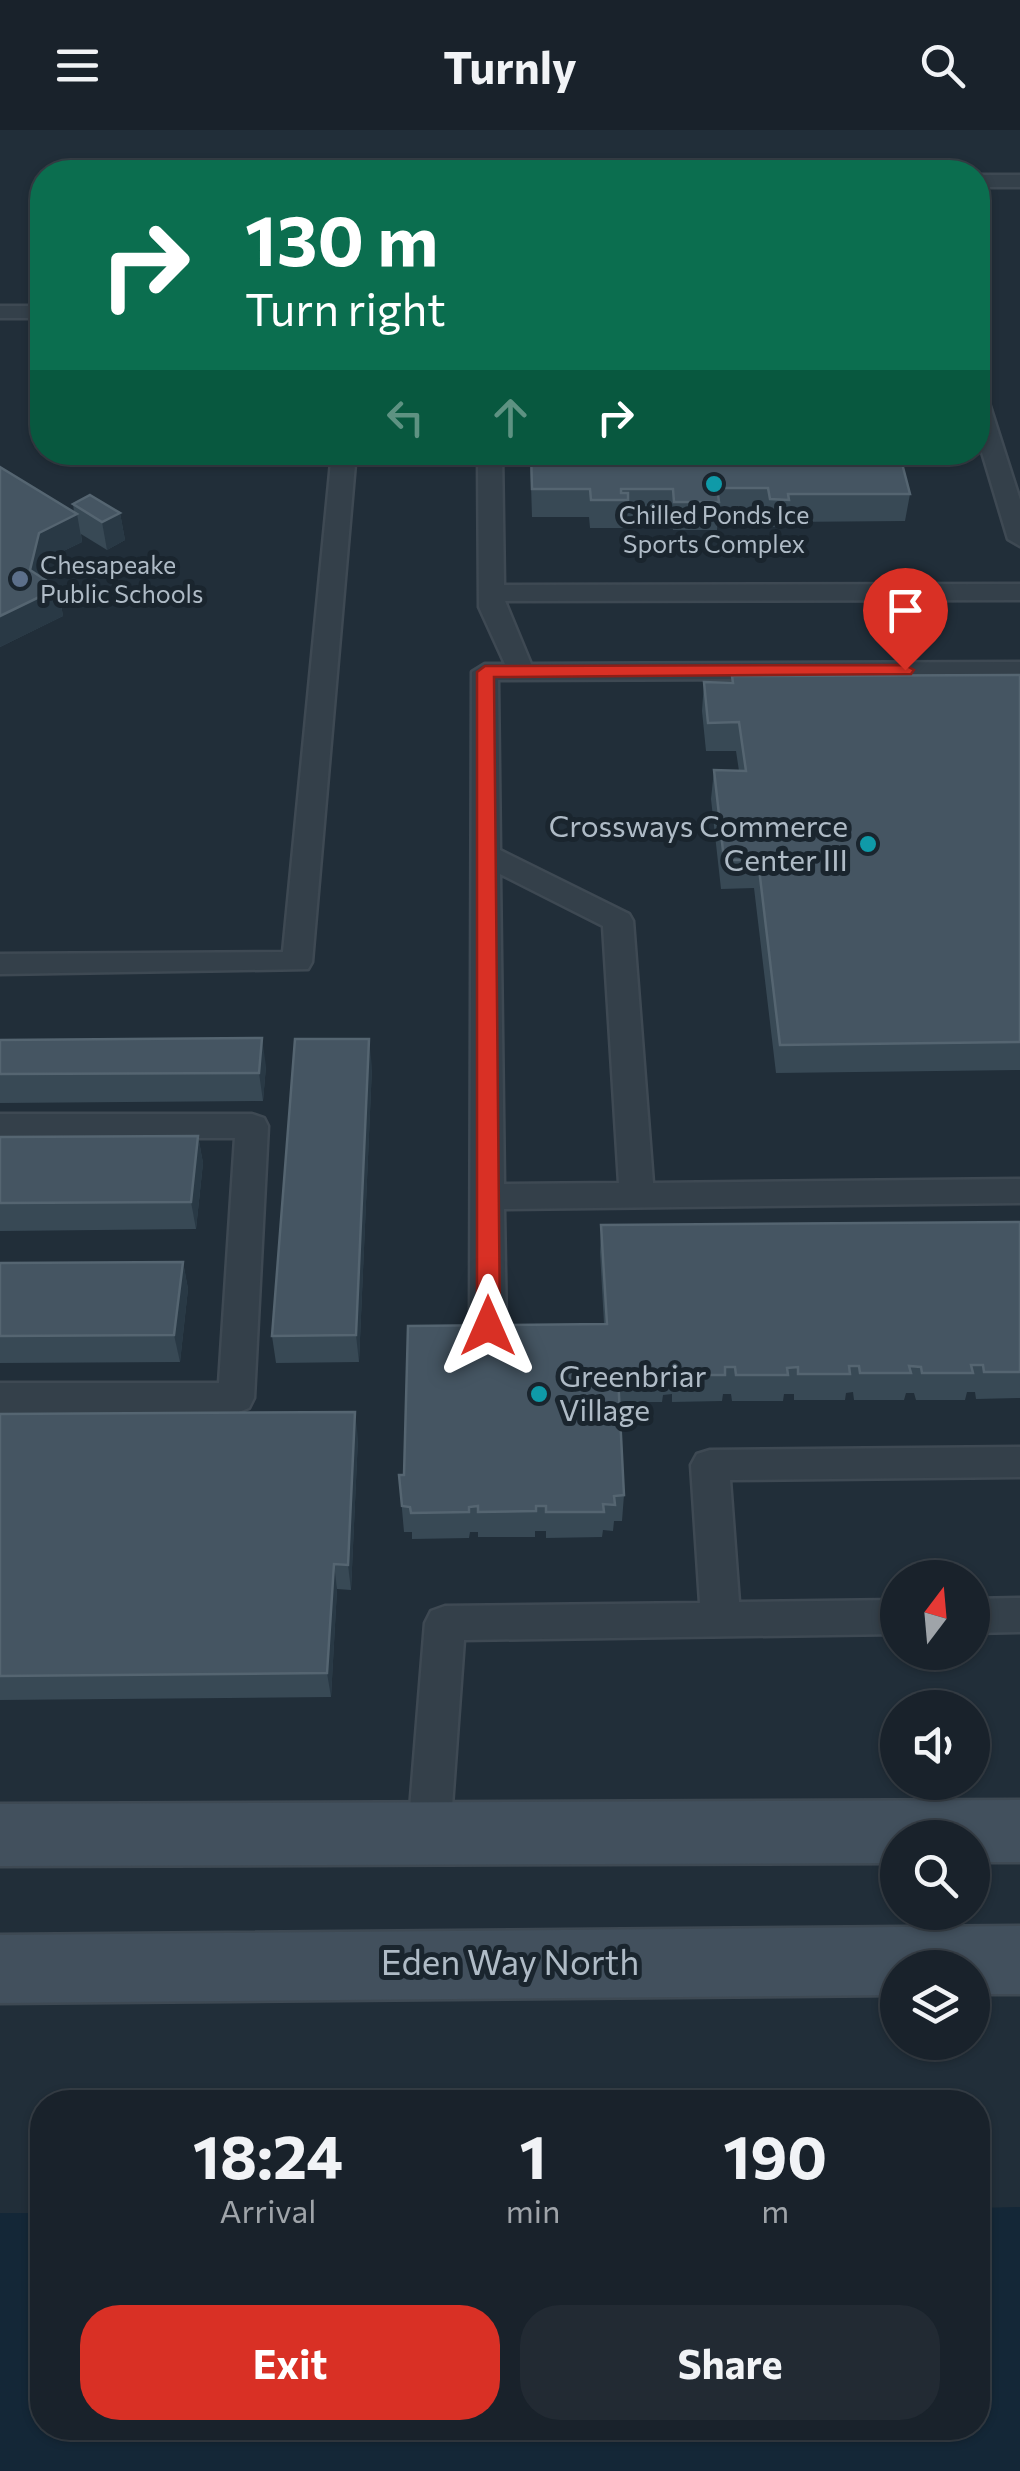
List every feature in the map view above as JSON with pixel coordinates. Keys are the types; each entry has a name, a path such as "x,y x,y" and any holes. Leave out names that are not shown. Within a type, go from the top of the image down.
{"street":[{"path":"0,1835 1020,1831"},
{"name":"Eden Way North","path":"0,1969 1020,1960"}],"lane":[{"path":"990,182 1020,181"},
{"path":"0,312 30,312"},
{"path":"990,443 1020,539"},
{"path":"0,964 297,962 343,465"},
{"path":"490,465 492,607 522,672"},
{"path":"492,593 1020,592"},
{"path":"488,1326 485,672 1020,670"},
{"path":"486,855 618,921 636,1195"},
{"path":"0,1126 252,1126 236,1398 0,1398"},
{"path":"488,1197 1020,1190"},
{"path":"721,1620 710,1465 1020,1462"},
{"path":"990,1616 1020,1615"},
{"path":"429,1834 445,1624 880,1617"}],"water":[{"path":"1020,2207 1020,2471 0,2471 0,2213 30,2213 30,2440 990,2440 990,2208"}],"building":[{"path":"531,465 902,465 910,494 788,494 789,500 770,499 768,488 717,488 719,502 674,502 673,489 621,489 621,493 628,493 628,500 591,500 590,489 532,489"},
{"path":"0,467 77,514 39,533 30,570 58,588 0,616"},
{"path":"90,495 120,513 102,522 73,504"},
{"name":"Crossways Commerce Center III","path":"1020,675 1020,1042 780,1045 758,860 724,860 714,770 746,771 739,722 708,723 704,682 733,683 732,676"},
{"path":"262,1038 259,1073 0,1074 0,1040"},
{"path":"295,1039 369,1039 356,1335 272,1336"},
{"path":"198,1136 191,1202 0,1203 0,1137"},
{"name":"Greenbriar Village","path":"1020,1222 1020,1372 984,1372 983,1365 971,1365 973,1373 922,1373 921,1367 909,1366 911,1373 860,1373 859,1366 849,1366 850,1374 798,1374 798,1367 787,1368 788,1375 736,1375 735,1367 725,1367 725,1375 675,1375 674,1368 664,1369 664,1375 618,1376 624,1495 614,1496 615,1505 603,1504 604,1512 546,1512 546,1506 536,1506 536,1511 478,1512 478,1506 469,1507 469,1512 411,1513 410,1507 402,1506 399,1475 404,1475 408,1326 607,1324 601,1225"},
{"path":"183,1262 174,1335 0,1336 0,1263"},
{"path":"355,1412 348,1565 334,1564 327,1673 0,1676 0,1414"}],"place":[{"name":"Chilled Ponds Ice Sports Complex","path":"714,484"},
{"name":"Chesapeake Public Schools","path":"20,579"},
{"name":"Crossways Commerce Center III","path":"868,844"},
{"name":"Greenbriar Village","path":"539,1394"}],"route":[{"path":"488,1326 485,672 905,670"}]}
